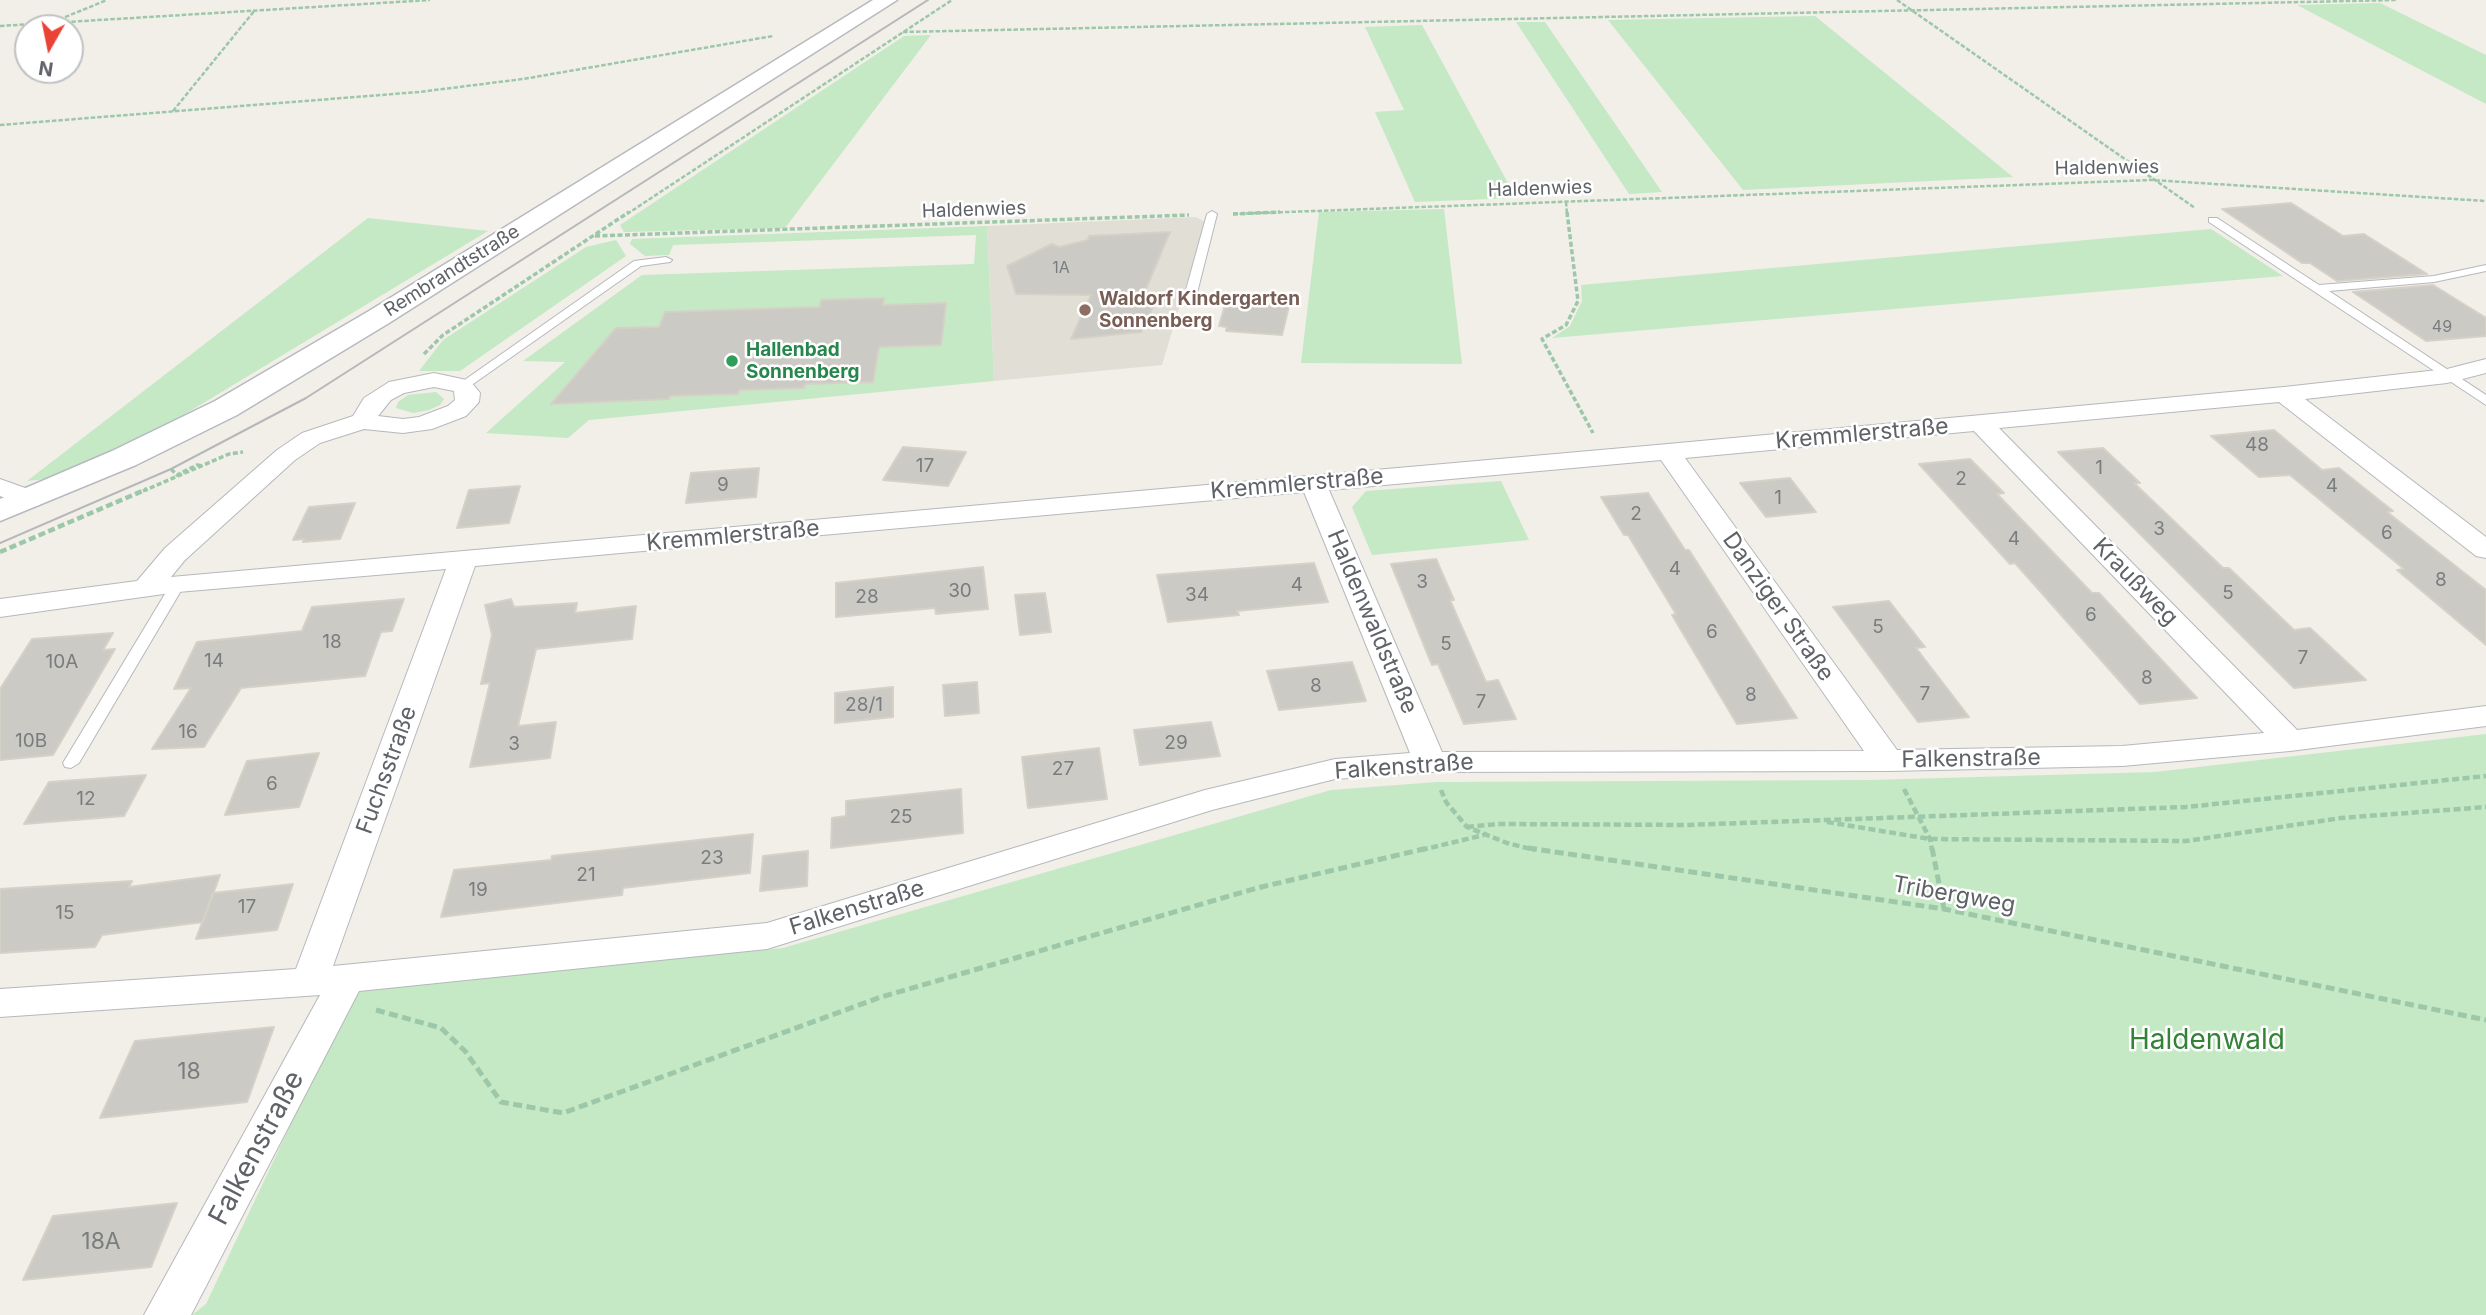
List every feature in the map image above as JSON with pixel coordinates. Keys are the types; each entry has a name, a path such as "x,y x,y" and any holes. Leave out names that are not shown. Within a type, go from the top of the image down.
{"street":[{"name":"Rembrandtstraße","path":"10,499 124,458 226,408 379,317 887,0"},
{"name":"Kremmlerstraße","path":"0,608 178,584 463,561 1606,458 2284,394 2447,376 2486,366"},
{"path":"147,587 175,554 286,456 311,438 362,421 403,426 442,419 467,402 468,393 462,386 434,380 397,387 373,403 362,421"},
{"path":"2284,394 2486,550"},
{"name":"Kraußweg","path":"1980,423 2290,741"},
{"name":"Danziger Straße","path":"1668,452 1888,761"},
{"name":"Haldenwaldstraße","path":"1313,483 1434,772"},
{"name":"Fuchsstraße","path":"332,985 463,561"},
{"name":"Falkenstraße","path":"0,1003 332,985 767,936 1205,801 1335,769 1434,772 2122,756 2290,741 2486,716"},
{"name":"Falkenstraße","path":"166,1315 170,1312 332,985"}],"lane":[{"path":"1190,297 1212,214"},
{"path":"2213,220 2486,401"},
{"path":"462,386 638,263 666,260"},
{"path":"2317,289 2434,279 2486,268"},
{"path":"71,763 178,584"}],"path":[{"path":"71,14 107,0"},
{"path":"84,21 430,0"},
{"path":"397,387 407,371 443,335 952,0"},
{"path":"1897,0 2213,220"},
{"path":"903,32 2396,0"},
{"path":"172,112 255,10"},
{"path":"0,125 419,92 523,79 774,36"},
{"name":"Haldenwies","path":"595,236 2152,180 2486,201"},
{"path":"1566,202 1578,301 1566,325 1542,339 1606,458"},
{"path":"0,552 229,454 244,452 286,456"},
{"path":"1888,761 1930,839 1944,909"},
{"name":"Tribergweg","path":"1434,772 1446,802 1467,827 1484,835 1536,850 1944,909 2486,1020"},
{"path":"1467,827 1498,824 1687,825 2186,807 2486,776"},
{"path":"1816,820 1930,839 2186,841 2341,818 2486,807"},
{"path":"332,985 398,1018 441,1028 465,1051 501,1102 563,1113 881,997 1256,888 1484,835"}],"shaded area":[{"name":"Waldorf Kindergarten Sonnenberg","path":"1196,217 1205,222 1162,365 994,381 987,226"}],"green space":[{"path":"2380,3 2486,55 2486,104 2297,5"},
{"path":"1815,16 2013,177 1743,190 1608,20"},
{"path":"1516,22 1545,22 1662,192 1629,194"},
{"path":"1422,25 1516,198 1415,202 1375,112 1404,110 1365,27"},
{"path":"931,35 785,228 624,232 620,225 904,36"},
{"path":"1444,209 1462,364 1301,363 1319,212"},
{"path":"368,218 488,231 167,425 66,477 27,481"},
{"path":"987,226 994,381 589,420 568,438 486,433 565,362 523,361 642,275 974,264 976,235 673,245 669,255 645,256 630,244 632,239"},
{"path":"2211,229 2283,276 1552,338 1570,326 1582,301 1581,285"},
{"path":"616,240 626,256 460,371 419,371 443,340 586,247"},
{"path":"436,392 444,399 440,405 429,410 413,413 396,408 398,402 408,395"},
{"path":"1501,481 1529,540 1372,555 1352,507 1366,491"},
{"name":"Haldenwald","path":"2486,734 2486,1315 192,1315 206,1304 355,988 783,948 1331,790 1437,782 1871,780 2155,772"}],"building":[{"path":"2291,203 2343,236 2364,234 2427,274 2337,281 2310,263 2302,263 2222,209"},
{"path":"1170,232 1143,296 1158,297 1141,332 1071,339 1091,295 1016,294 1007,266 1052,244 1059,247 1088,240 1089,236"},
{"path":"2433,285 2486,318 2486,336 2426,341 2353,292"},
{"name":"Hallenbad Sonnenberg","path":"884,298 883,305 946,303 941,345 879,347 873,382 805,384 804,388 739,390 738,394 670,396 669,399 551,404 616,328 659,327 665,312 820,307 821,300"},
{"path":"1227,298 1266,300 1264,305 1289,306 1282,335 1226,331 1227,327 1219,326"},
{"path":"2274,430 2322,470 2339,468 2393,511 2387,512 2486,590 2486,645 2397,570 2404,569 2290,475 2259,477 2211,436"},
{"path":"903,447 966,452 948,486 883,480"},
{"path":"2103,448 2140,483 2134,483 2223,568 2229,568 2294,630 2310,628 2366,680 2294,688 2058,452"},
{"path":"1970,459 2004,493 1997,494 2092,593 2099,593 2197,698 2140,704 2015,563 2010,564 1919,464"},
{"path":"759,468 756,497 686,503 691,473"},
{"path":"1790,478 1816,512 1766,517 1740,483"},
{"path":"520,486 509,523 457,528 469,490"},
{"path":"1648,493 1685,550 1689,550 1797,718 1737,724 1672,615 1676,614 1628,535 1624,535 1601,497"},
{"path":"355,503 340,539 303,542 304,539 293,540 309,507"},
{"path":"1436,559 1454,600 1450,600 1486,682 1498,680 1516,719 1464,724 1438,664 1432,665 1391,564"},
{"path":"1314,563 1328,602 1237,611 1239,615 1168,622 1157,575"},
{"path":"983,567 988,609 936,614 935,608 836,617 836,583"},
{"path":"1045,593 1051,632 1020,635 1015,595"},
{"path":"404,599 392,631 381,632 365,676 241,688 204,747 152,749 191,688 174,689 197,642 302,631 312,607"},
{"path":"511,599 514,607 577,603 575,613 636,606 632,639 536,649 518,726 556,722 550,758 470,767 490,683 481,684 492,635 485,605"},
{"path":"1889,601 1925,647 1916,648 1969,717 1918,722 1833,607"},
{"path":"113,633 103,650 115,649 53,755 0,760 0,689 32,639"},
{"path":"1352,662 1366,701 1279,710 1267,671"},
{"path":"977,682 979,713 945,716 943,685"},
{"path":"893,687 893,717 835,723 835,693"},
{"path":"1211,722 1220,756 1140,765 1134,730"},
{"path":"1099,748 1107,799 1028,808 1022,757"},
{"path":"319,753 299,807 225,815 247,761"},
{"path":"146,775 124,816 24,824 49,782"},
{"path":"961,789 963,833 831,848 832,818 846,816 846,801"},
{"path":"753,834 750,873 623,888 622,895 441,917 454,870 551,860 552,856"},
{"path":"808,851 807,886 760,891 763,856"},
{"path":"220,875 203,922 102,935 95,947 0,953 0,889 132,881 129,887"},
{"path":"293,884 277,930 196,939 213,893"},
{"path":"274,1027 247,1102 100,1118 135,1041"},
{"path":"177,1203 151,1267 23,1280 53,1216"}],"tram line":[{"path":"0,543 171,469 306,398 928,0"}],"place":[{"name":"Waldorf Kindergarten Sonnenberg","path":"1085,310"},
{"name":"Hallenbad Sonnenberg","path":"732,361"}]}
